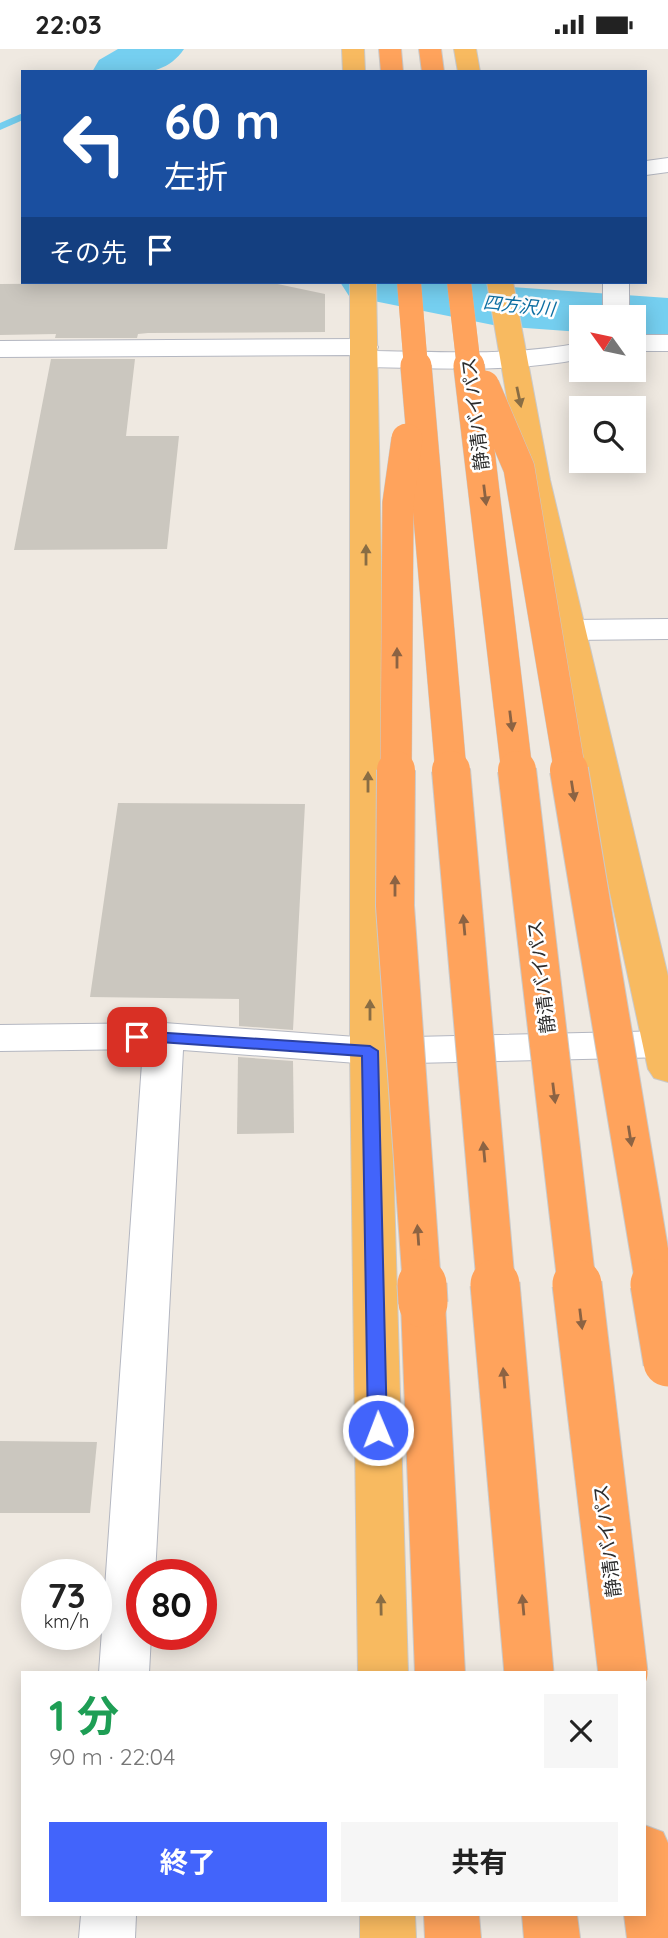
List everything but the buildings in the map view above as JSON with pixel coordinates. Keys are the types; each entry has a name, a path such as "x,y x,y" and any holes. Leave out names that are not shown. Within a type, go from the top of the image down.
{"highway":[{"path":"353,49 354,70"},
{"path":"390,49 392,70"},
{"path":"430,49 433,70"},
{"path":"465,49 468,70"},
{"path":"363,284 370,1051 383,1671"},
{"path":"409,284 529,1671"},
{"name":"静清バイパス","path":"459,284 623,1671"},
{"path":"500,284 511,359 569,630 666,1053"},
{"path":"467,345 519,468 668,1362"},
{"path":"416,371 398,503 395,905 423,1303 440,1671"},
{"path":"646,1865 655,1938"},
{"path":"388,1916 388,1938"},
{"path":"452,1916 453,1938"},
{"path":"550,1916 552,1938"}],"street":[{"path":"647,168 668,165"},
{"path":"646,343 668,344"},
{"path":"0,349 365,353 511,359 569,354"},
{"path":"569,630 668,629"},
{"path":"124,1671 164,1036"},
{"path":"0,1038 164,1036 370,1051 666,1053"},
{"path":"107,1938 109,1916"}],"waterway":[{"name":"四方沢川","path":"122,70 157,49"},
{"path":"0,127 21,117"},
{"name":"四方沢川","path":"382,284 498,306 668,318"}],"route":[{"path":"137,1037 164,1036 370,1051 378,1430"}]}
